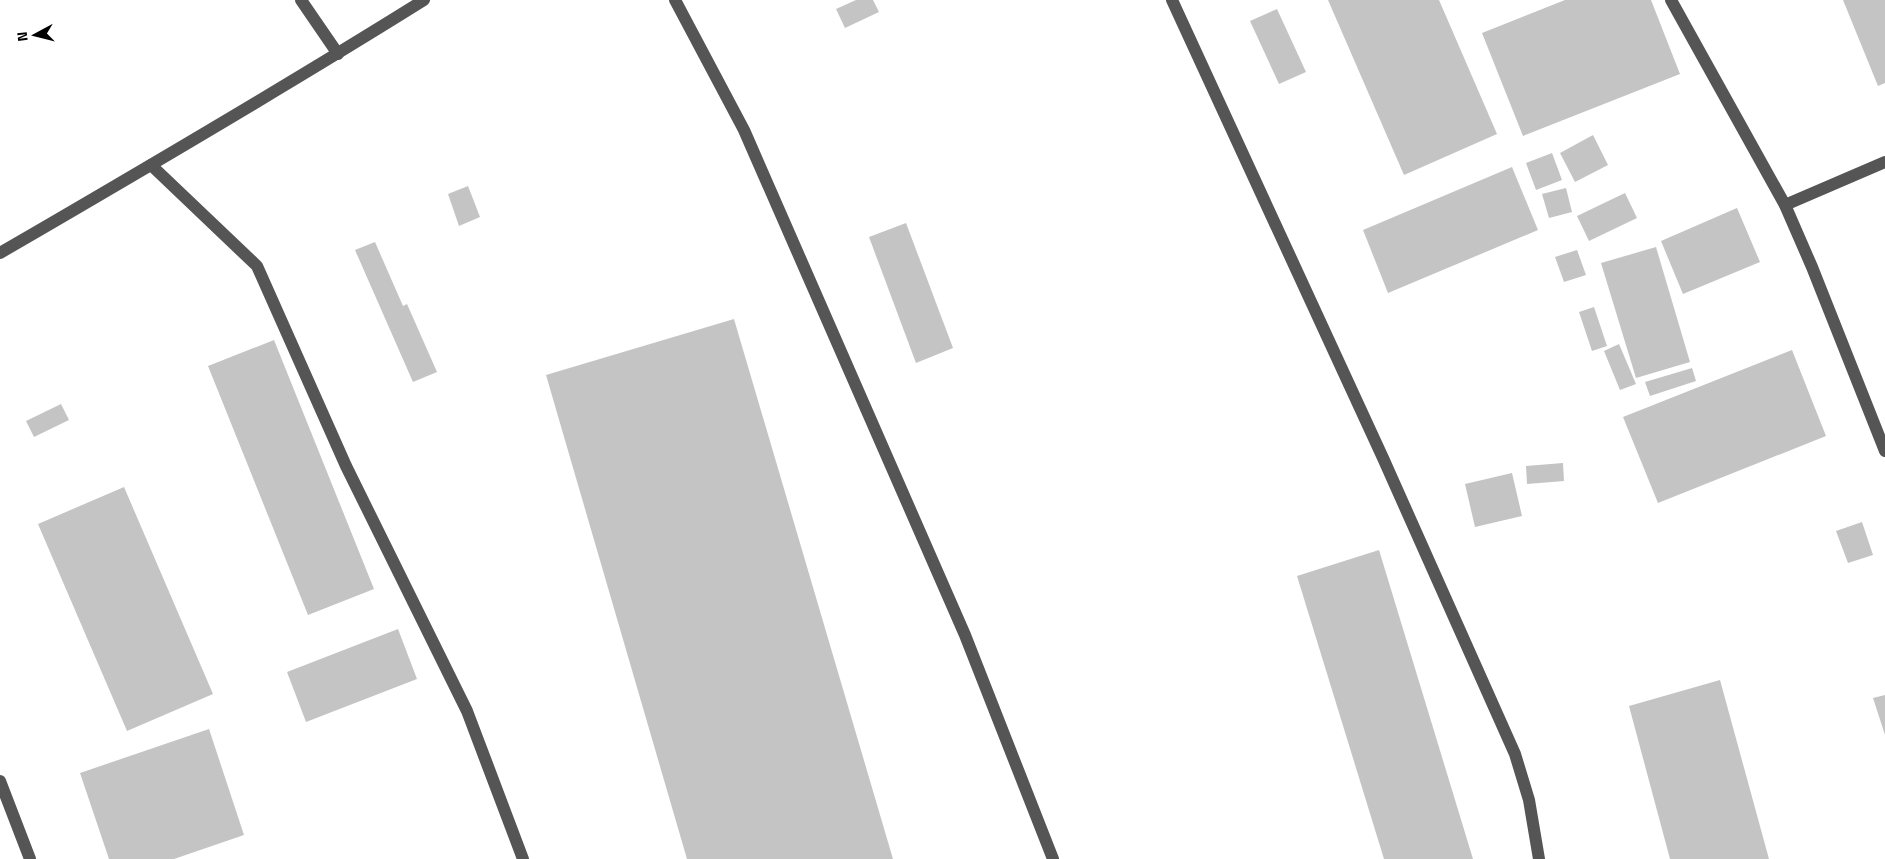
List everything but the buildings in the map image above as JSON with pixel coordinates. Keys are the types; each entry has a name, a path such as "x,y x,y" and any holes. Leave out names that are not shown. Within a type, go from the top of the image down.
{"street":[{"path":"301,0 338,54"},
{"path":"0,253 338,54 424,0"},
{"path":"675,0 744,130 965,635 1053,859"},
{"path":"1172,0 1383,458 1515,754 1529,800 1539,859"},
{"path":"1671,0 1785,205 1812,267 1885,451"},
{"path":"1785,205 1885,162"},
{"path":"151,165 257,266 346,466 467,711 523,859"},
{"path":"0,781 30,859"}]}
